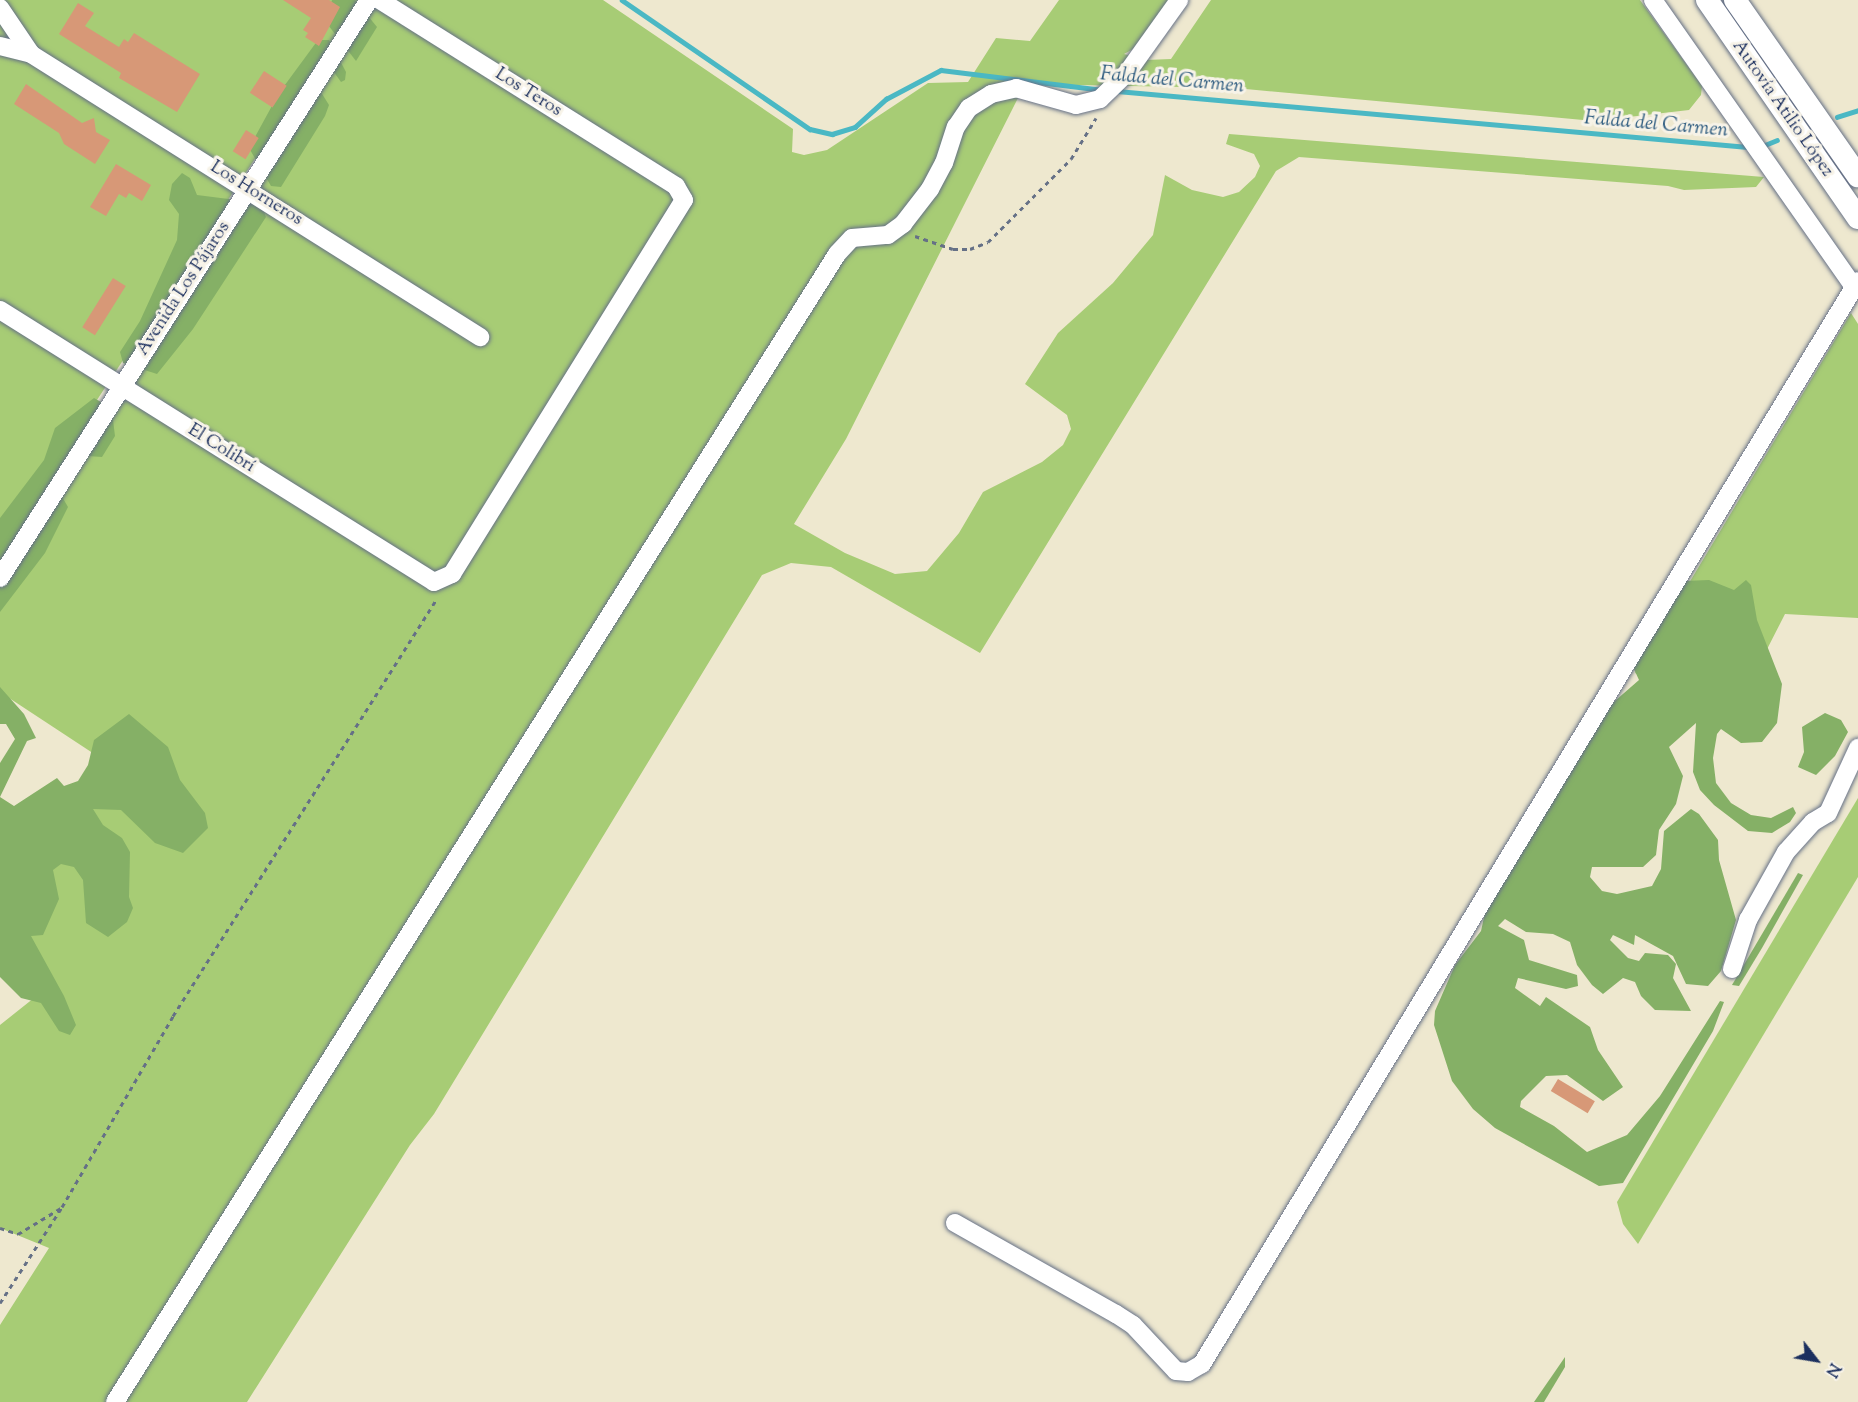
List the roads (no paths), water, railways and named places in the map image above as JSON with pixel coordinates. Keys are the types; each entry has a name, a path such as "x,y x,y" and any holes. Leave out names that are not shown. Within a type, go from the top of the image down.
{"main road":[{"name":"Autovía Atilio López","path":"1707,0 1858,218"},
{"name":"Autovía Atilio López","path":"1735,0 1858,176"}],"street":[{"name":"Avenida Los Pájaros","path":"0,578 369,0"},
{"name":"Los Teros","path":"379,0 676,186 684,200 447,578"},
{"path":"115,1402 837,254 852,238 888,235 903,224 930,189 962,117 991,94 1016,88 1076,105 1100,99 1127,73 1179,0"},
{"path":"956,1222 1125,1320 1176,1371 1188,1372 1202,1364 1856,284 1653,0"},
{"name":"Los Horneros","path":"0,8 31,54"},
{"name":"Los Horneros","path":"0,46 31,54 249,189 480,337"},
{"name":"El Colibrí","path":"0,310 434,582 447,578"},
{"path":"1732,969 1748,920 1781,862 1813,822 1828,813 1858,748"}],"waterway":[{"name":"Falda del Carmen","path":"622,0 810,129 832,134 855,127 886,99 941,70 1103,90"},
{"name":"Falda del Carmen","path":"1117,91 1748,147"},
{"name":"Falda del Carmen","path":"1837,117 1858,110"},
{"name":"Falda del Carmen","path":"1760,147 1777,140"}]}
